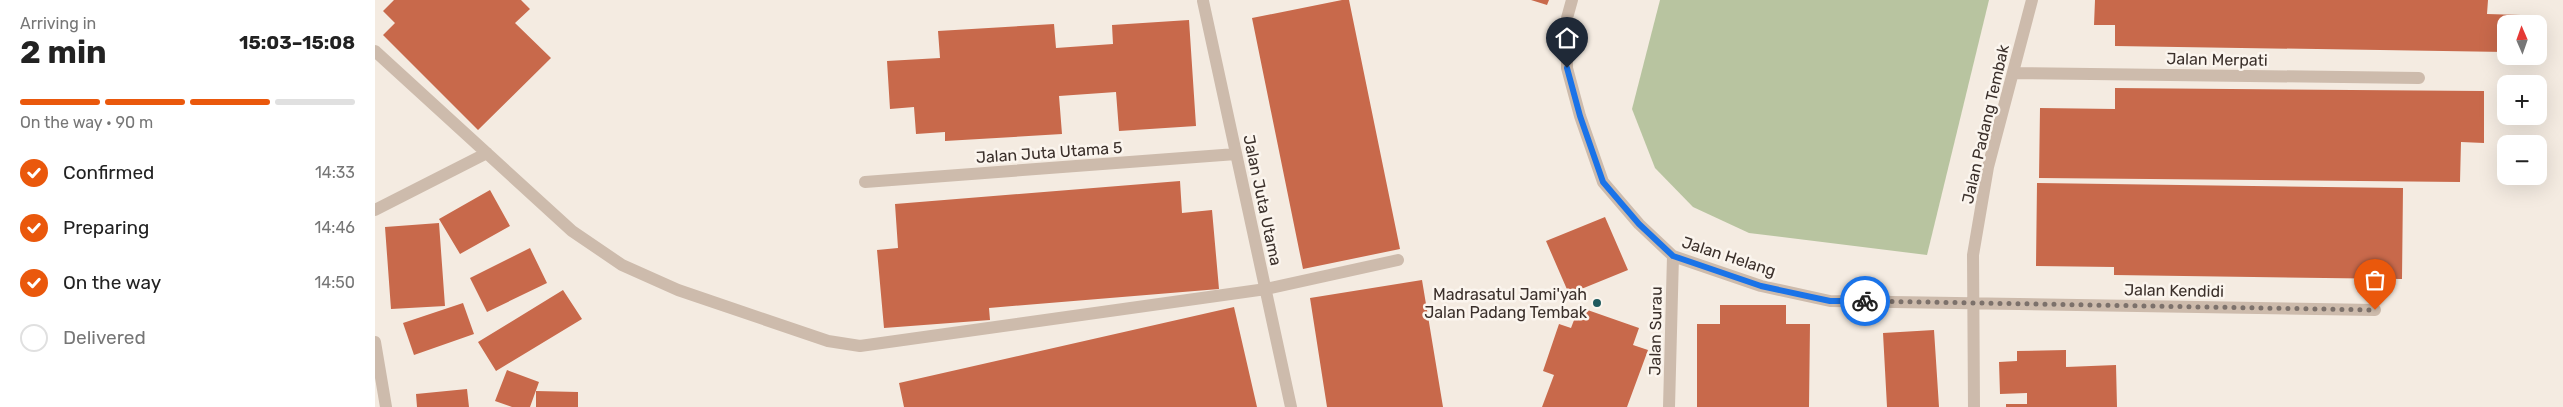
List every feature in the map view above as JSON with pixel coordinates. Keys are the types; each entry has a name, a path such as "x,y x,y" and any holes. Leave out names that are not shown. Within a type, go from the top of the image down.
{"street":[{"name":"Jalan Helang","path":"1572,0 1567,18 1567,68 1580,116 1603,182 1639,224 1673,256 1761,286 1830,301 1973,303"},
{"name":"Jalan Padang Tembak","path":"1974,407 1973,255 1988,167 2032,0"},
{"name":"Jalan Juta Utama","path":"1203,1 1291,407"},
{"path":"375,51 572,231 622,265 678,290 828,341 860,346 1266,289 1398,260"},
{"name":"Jalan Merpati","path":"2013,73 2419,78"},
{"path":"375,210 487,153"},
{"name":"Jalan Juta Utama 5","path":"865,182 1236,154"},
{"name":"Jalan Surau","path":"1669,407 1673,256"},
{"name":"Jalan Kendidi","path":"1973,303 2375,310"},
{"path":"375,342 377,366 386,407"}],"green space":[{"path":"1660,0 1989,0 1927,255 1749,233 1693,207 1655,168 1632,109"}],"building":[{"path":"394,0 521,0 530,9 515,23 551,58 478,130 383,35 395,23 383,11"},
{"path":"1349,0 1400,249 1303,269 1252,18"},
{"path":"1531,0 1549,0 1547,5"},
{"path":"2095,0 2488,0 2487,14 2521,15 2497,15 2497,52 2115,46 2115,25 2094,25"},
{"path":"1189,20 1196,126 1119,131 1116,92 1059,96 1062,134 945,141 945,132 916,134 914,107 890,109 887,61 940,58 938,31 1054,24 1056,48 1113,44 1112,25"},
{"path":"2115,88 2484,91 2484,143 2461,142 2460,182 2039,178 2040,108 2115,109"},
{"path":"1180,181 1182,213 1212,210 1219,289 989,308 990,320 884,328 877,250 898,248 895,204"},
{"path":"2037,183 2403,188 2402,279 2114,275 2114,267 2036,266"},
{"path":"490,190 510,226 460,254 439,219"},
{"path":"1605,217 1628,270 1569,294 1546,241"},
{"path":"439,223 445,306 391,309 385,227"},
{"path":"530,248 547,283 487,312 470,278"},
{"path":"1422,280 1443,407 1327,407 1310,298"},
{"path":"563,290 582,319 496,371 478,342"},
{"path":"463,303 474,334 414,355 403,323"},
{"path":"1720,305 1786,305 1786,324 1810,324 1809,407 1697,407 1697,324 1720,324"},
{"path":"1234,307 1257,407 904,407 899,383"},
{"path":"1579,307 1639,328 1633,345 1648,350 1627,407 1542,407 1554,375 1543,371 1559,324 1571,328"},
{"path":"1934,330 1939,407 1887,407 1883,333"},
{"path":"2066,350 2066,367 2116,365 2117,407 2006,407 2006,404 2027,404 2027,393 2000,394 1999,362 2017,361 2017,351"},
{"path":"507,370 539,382 530,407 512,407 495,401"},
{"path":"467,389 469,407 417,407 416,394"},
{"path":"536,391 578,392 578,407 536,407"}],"way so far":[{"path":"1865,301 2375,310"}],"place":[{"name":"Madrasatul Jami'yah Jalan Padang Tembak","path":"1597,303"}],"route":[{"path":"1567,68 1580,116 1603,182 1639,224 1673,256 1761,286 1830,301 1865,301"}]}
